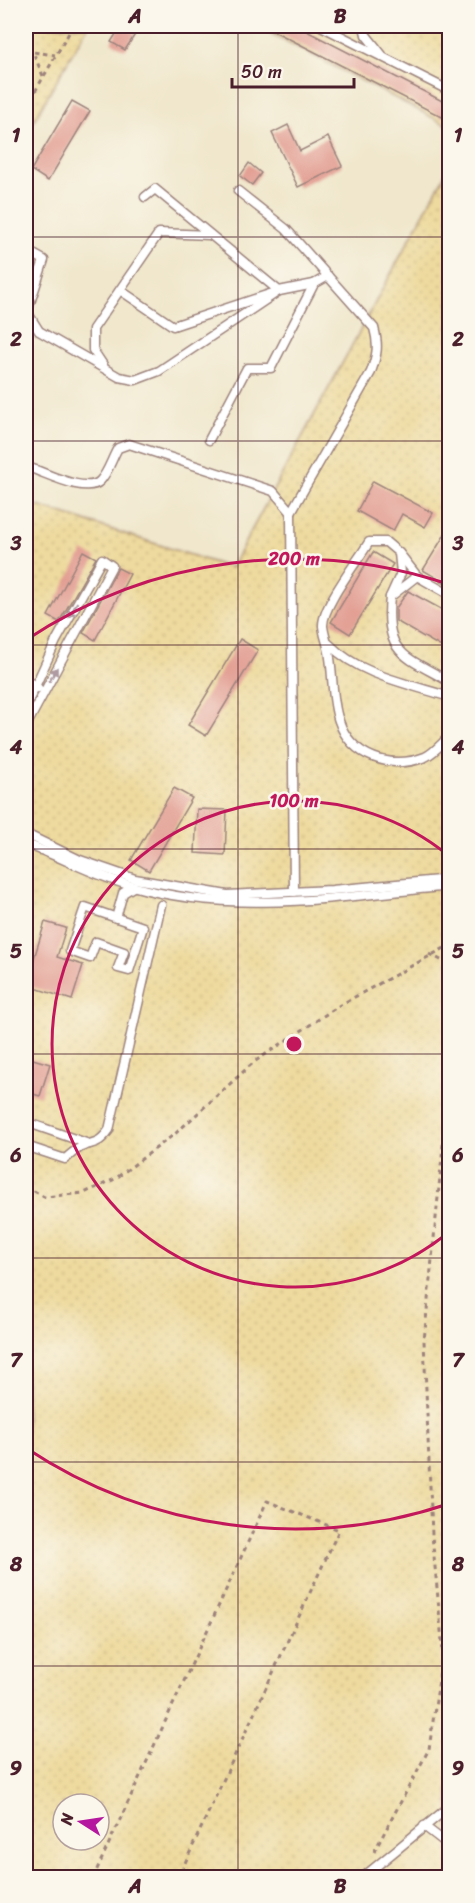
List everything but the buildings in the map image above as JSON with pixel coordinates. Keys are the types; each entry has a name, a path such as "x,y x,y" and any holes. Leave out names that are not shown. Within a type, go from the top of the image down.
{"lane":[{"path":"321,26 450,91"},
{"path":"364,26 366,35 385,58"},
{"path":"145,197 155,189 279,291"},
{"path":"238,191 286,229 374,328 378,354 311,482 291,512 294,892"},
{"path":"104,367 93,350 93,329 159,233 210,235"},
{"path":"26,250 44,260 27,312 39,331 119,377 135,380 159,371 279,291"},
{"path":"120,290 172,326 279,291 314,284 328,276"},
{"path":"209,440 247,368 271,368 314,284"},
{"path":"26,471 33,469 83,486 94,486 102,480 118,448 129,444 273,491 291,512"},
{"path":"450,595 417,576 399,553 386,542 369,542 329,608 323,625 328,644 338,720 350,742 366,756 404,762 427,756 450,736"},
{"path":"399,553 401,573 390,597 388,621 391,638 399,652 450,682"},
{"path":"26,706 39,689 112,566 102,559 56,641 39,689 26,726"},
{"path":"390,597 417,576"},
{"path":"328,644 342,657 365,669 450,698"},
{"path":"26,680 39,689"},
{"path":"26,834 80,860 135,879 227,895 294,892 450,879"},
{"path":"26,844 133,887 238,902 328,898 450,886"},
{"path":"117,882 123,893"},
{"path":"116,918 123,893 133,887"},
{"path":"26,1146 65,1159 82,1147 93,1145 103,1139 109,1130 161,905 158,892"},
{"path":"161,905 175,894"},
{"path":"85,907 116,918 144,927 129,971 118,968 124,952 96,942 90,958 70,951 85,907"},
{"path":"26,1122 93,1145"},
{"path":"362,1878 450,1806"},
{"path":"424,1826 450,1846"}],"path":[{"path":"26,107 73,26"},
{"path":"26,47 33,52 55,55"},
{"path":"33,52 43,76"},
{"path":"26,1186 45,1197 84,1193 115,1179 176,1133 254,1062 340,1005 429,954 450,945"},
{"path":"429,954 447,963 450,968"},
{"path":"371,1858 429,1749 443,1652 432,1534 424,1341 450,1074"},
{"path":"93,1878 267,1501 339,1530 178,1878"}],"sand":[{"path":"26,26 88,26 26,134"},
{"path":"257,26 449,26 449,126"},
{"path":"449,167 449,1877 26,1878 26,502 231,568"}]}
